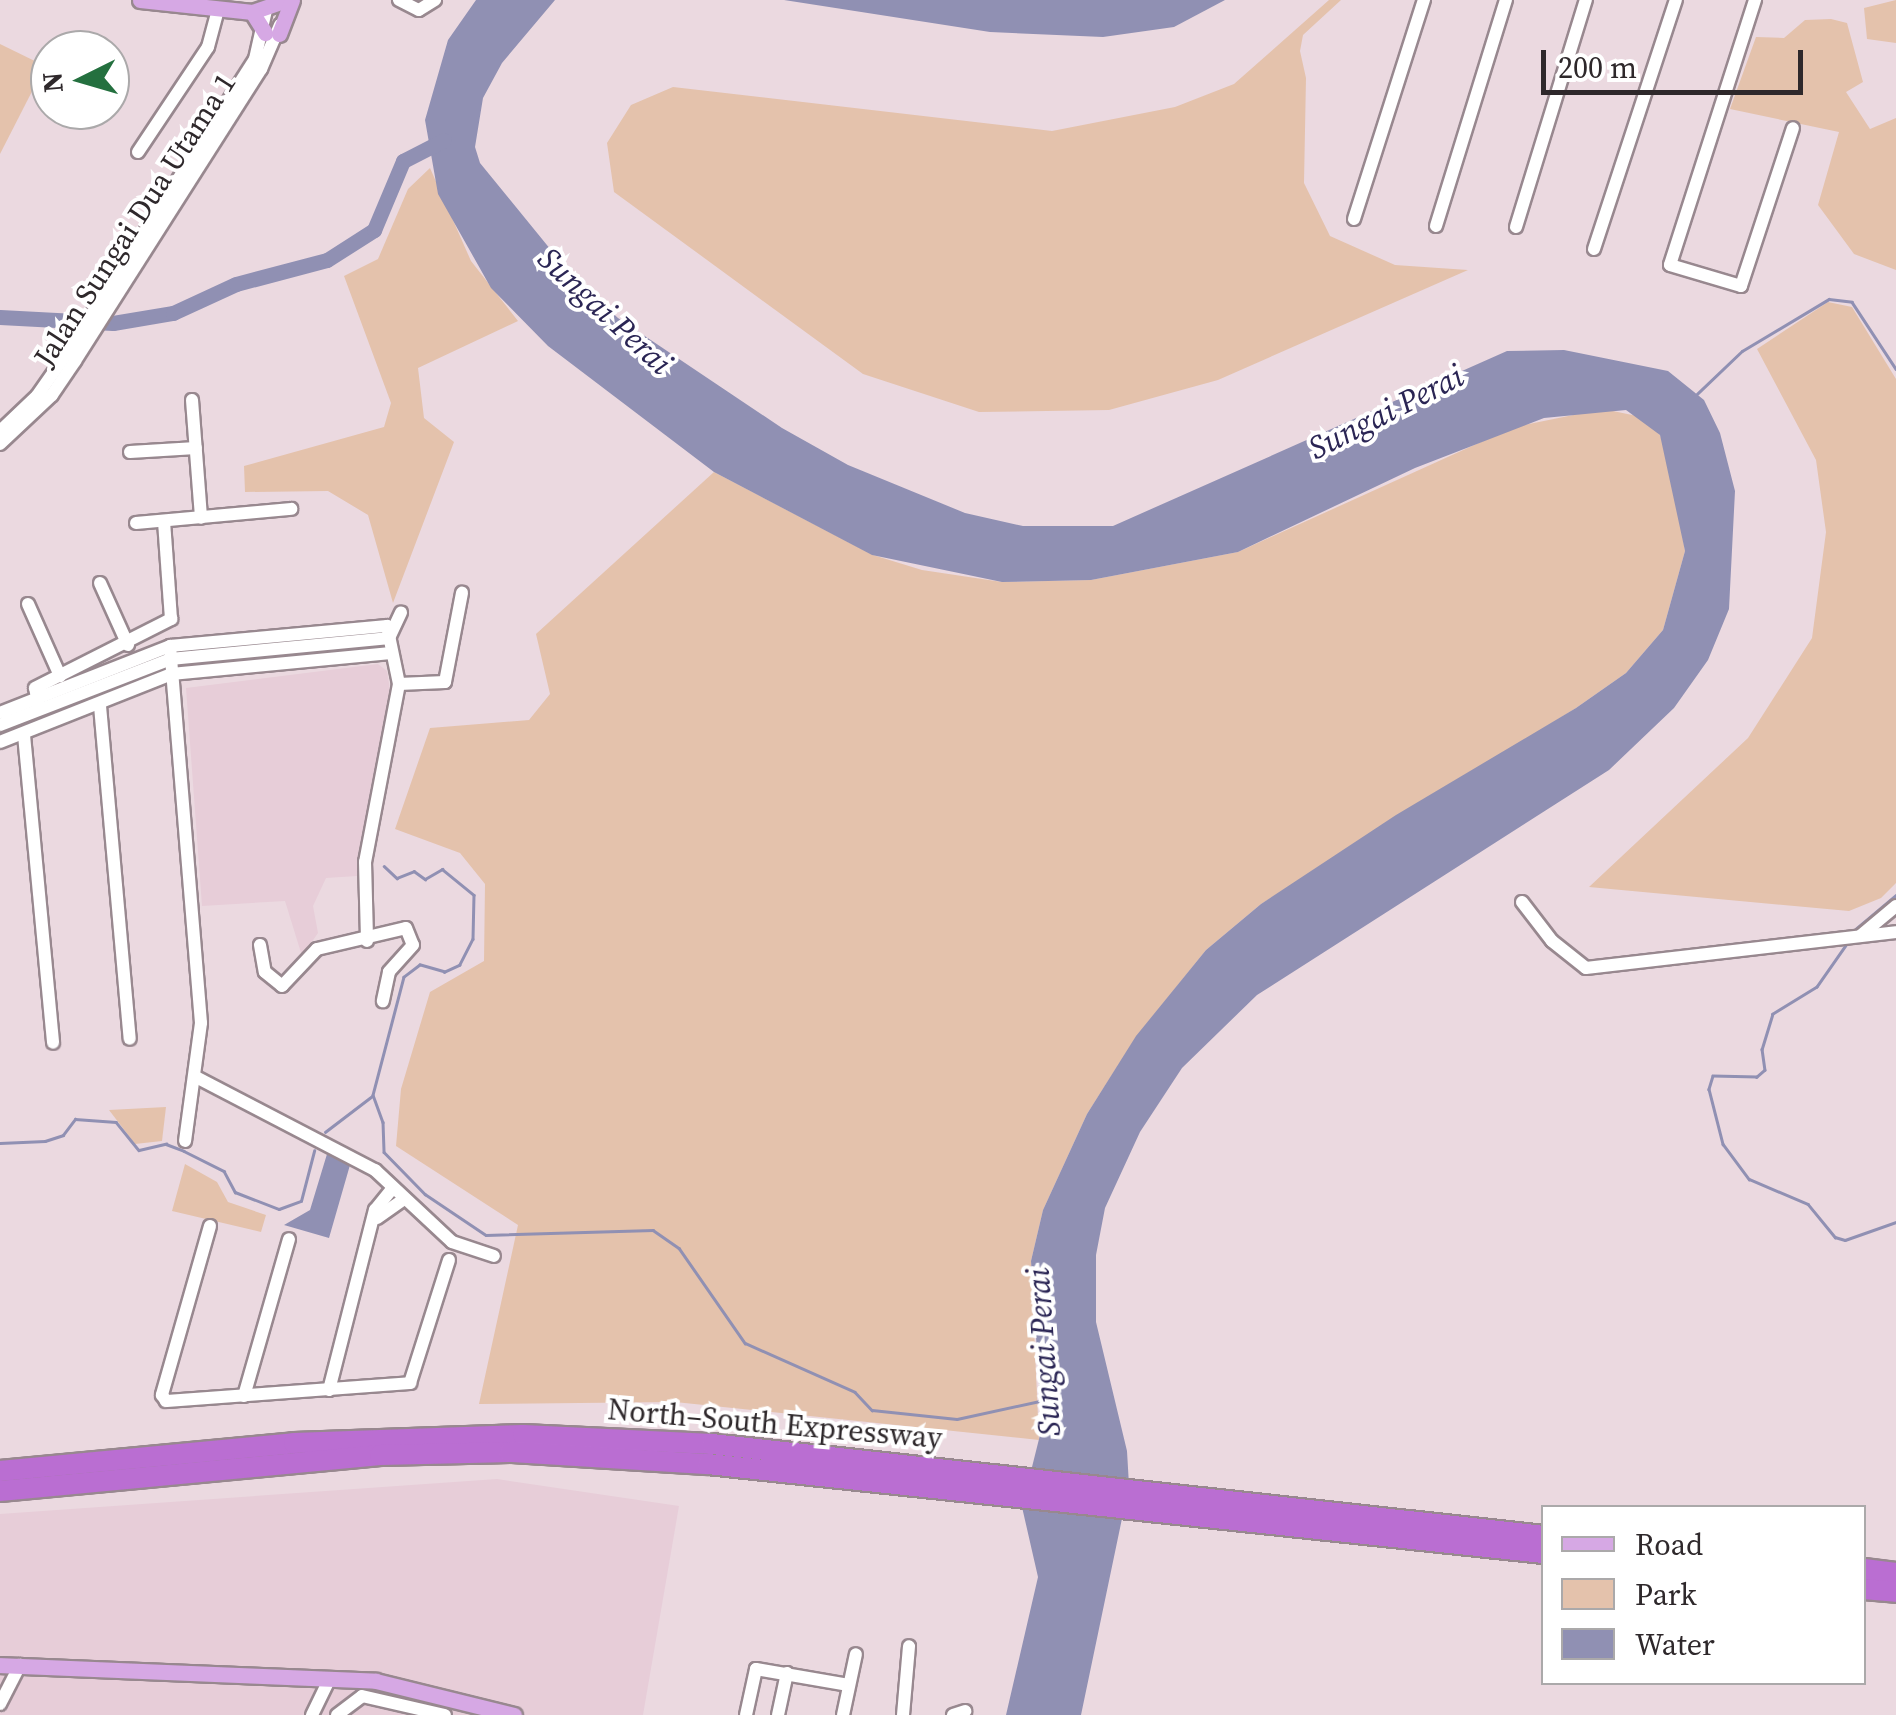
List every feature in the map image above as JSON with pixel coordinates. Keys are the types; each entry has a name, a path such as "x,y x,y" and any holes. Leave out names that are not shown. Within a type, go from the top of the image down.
{"highway":[{"name":"North–South Expressway","path":"0,1472 294,1443 524,1435 712,1444 970,1481 1198,1506 1541,1536"},
{"name":"North–South Expressway","path":"0,1491 380,1455 510,1452 970,1481"},
{"name":"North–South Expressway","path":"1198,1506 1541,1552"},
{"path":"1866,1557 1896,1560"},
{"path":"1866,1569 1896,1573"},
{"path":"1866,1588 1896,1592"}],"main road":[{"path":"140,0 196,4 218,10 275,5"},
{"path":"272,34 275,5"},
{"path":"272,34 275,5"},
{"path":"0,1665 376,1681 514,1715"}],"street":[{"path":"399,0 419,10 435,0"},
{"path":"1354,219 1424,0"},
{"path":"1436,226 1506,0"},
{"path":"1516,227 1586,0"},
{"path":"1594,249 1676,0"},
{"path":"1755,0 1670,265 1738,287 1744,283 1793,128"},
{"path":"138,152 208,47 218,10"},
{"name":"Jalan Sungai Dua Utama 1","path":"0,444 52,395 71,357 272,34"},
{"name":"Jalan Sungai Dua Utama 1","path":"0,431 71,357"},
{"path":"192,400 201,518"},
{"path":"130,452 196,448"},
{"path":"136,523 290,510"},
{"path":"38,702 34,688 165,628 172,620 164,521"},
{"path":"100,584 128,645"},
{"path":"399,684 445,682 462,593"},
{"path":"28,604 60,676"},
{"path":"389,638 402,612"},
{"path":"0,713 171,660 382,625 389,638 399,684 366,862 367,941"},
{"path":"0,725 171,660 390,653"},
{"path":"0,742 100,706 171,660"},
{"path":"171,660 202,1023 185,1141"},
{"path":"100,706 130,1039"},
{"path":"24,735 52,1044"},
{"path":"1522,902 1552,942 1586,968 1896,932"},
{"path":"1853,937 1896,906"},
{"path":"260,945 265,972 282,986 318,949 367,941 402,927 414,939 389,972 383,1001"},
{"path":"196,1077 375,1170 452,1242 494,1256"},
{"path":"329,1390 377,1218 392,1189"},
{"path":"377,1218 403,1200"},
{"path":"210,1226 163,1400 410,1383 449,1260"},
{"path":"244,1396 289,1239"},
{"path":"902,1715 908,1646"},
{"path":"842,1715 856,1654"},
{"path":"0,1704 20,1665"},
{"path":"746,1715 756,1669 849,1685"},
{"path":"778,1715 787,1673"},
{"path":"312,1715 330,1678"},
{"path":"336,1715 362,1696 445,1715"}],"shaded area":[{"path":"378,664 387,671 390,690 357,876 326,878 313,906 318,933 302,956 285,901 202,906 186,688"},
{"path":"497,1479 679,1506 643,1715 0,1715 0,1514"}],"green space":[{"path":"1329,0 1341,0 1303,35 1300,51 1306,78 1304,183 1330,236 1395,265 1468,270 1218,380 1109,410 979,412 863,374 614,192 607,143 631,105 673,87 1052,131 1175,107 1234,84"},
{"path":"1896,0 1896,43 1867,39 1864,8"},
{"path":"1805,20 1847,23 1863,82 1846,92 1870,129 1896,118 1896,270 1854,254 1818,205 1839,132 1730,109 1756,37 1784,38"},
{"path":"0,44 30,59 30,95 0,154"},
{"path":"430,168 471,261 518,321 418,368 424,418 454,442 393,603 368,515 328,491 245,492 244,466 384,427 391,403 344,276 378,259 408,189"},
{"path":"1828,302 1852,307 1896,379 1896,883 1881,898 1849,911 1589,887 1748,738 1812,638 1826,532 1816,460 1757,349"},
{"path":"1603,409 1642,417 1660,435 1670,464 1685,551 1663,630 1626,673 1576,708 1261,904 1206,950 1136,1037 1087,1114 1043,1210 1031,1261 1039,1440 675,1402 479,1404 518,1225 396,1146 401,1089 430,992 484,961 485,884 460,853 395,829 430,728 529,720 550,694 536,634 714,472 873,555 922,570 1002,582 1091,580 1238,552 1514,427"},
{"path":"166,1107 162,1141 135,1144 109,1110"},
{"path":"185,1164 217,1182 228,1202 266,1215 261,1232 172,1211"}],"water":[{"name":"Sungai Perai","path":"476,0 555,0 502,63 483,98 475,147 480,163 573,277 618,318 782,428 848,465 965,513 1023,526 1113,526 1507,351 1564,350 1668,371 1704,400 1720,433 1735,491 1729,609 1708,660 1674,708 1609,770 1257,995 1182,1068 1140,1132 1105,1208 1096,1255 1096,1322 1127,1451 1129,1485 1081,1715 1006,1715 1038,1577 1022,1507 1042,1427 1031,1261 1043,1210 1087,1114 1136,1036 1206,950 1261,904 1396,815 1576,708 1626,673 1663,630 1685,551 1660,435 1626,410 1544,418 1415,468 1238,552 1091,580 1002,582 872,555 714,472 548,346 491,288 438,194 425,120 448,40"},
{"path":"784,0 1225,0 1174,27 1103,37 990,32"},
{"path":"327,1154 350,1165 329,1238 284,1225 310,1210"}],"waterway":[{"path":"0,317 113,323 173,313 236,284 327,260 374,230 403,161 444,140"},
{"path":"1697,394 1742,351 1829,299 1852,302 1896,369"},
{"name":"Sungai Perai","path":"384,866 397,878 414,871 425,879 442,869 474,895 473,939 460,965 445,972 420,965 404,977 373,1095 383,1122 384,1152 425,1194 486,1235 653,1230 679,1248 745,1343 855,1392 872,1410 957,1419 1044,1400"},
{"path":"1852,932 1896,895"},
{"path":"1847,944 1817,987 1773,1014 1762,1049 1765,1070 1757,1077 1713,1076 1709,1089 1723,1144 1749,1179 1808,1204 1835,1237 1845,1240 1896,1222"},
{"path":"325,1132 371,1097"},
{"path":"0,1143 45,1141 63,1135 75,1119 116,1122 139,1150 166,1144 184,1151 224,1171 235,1192 279,1209 301,1201 314,1151"}]}
